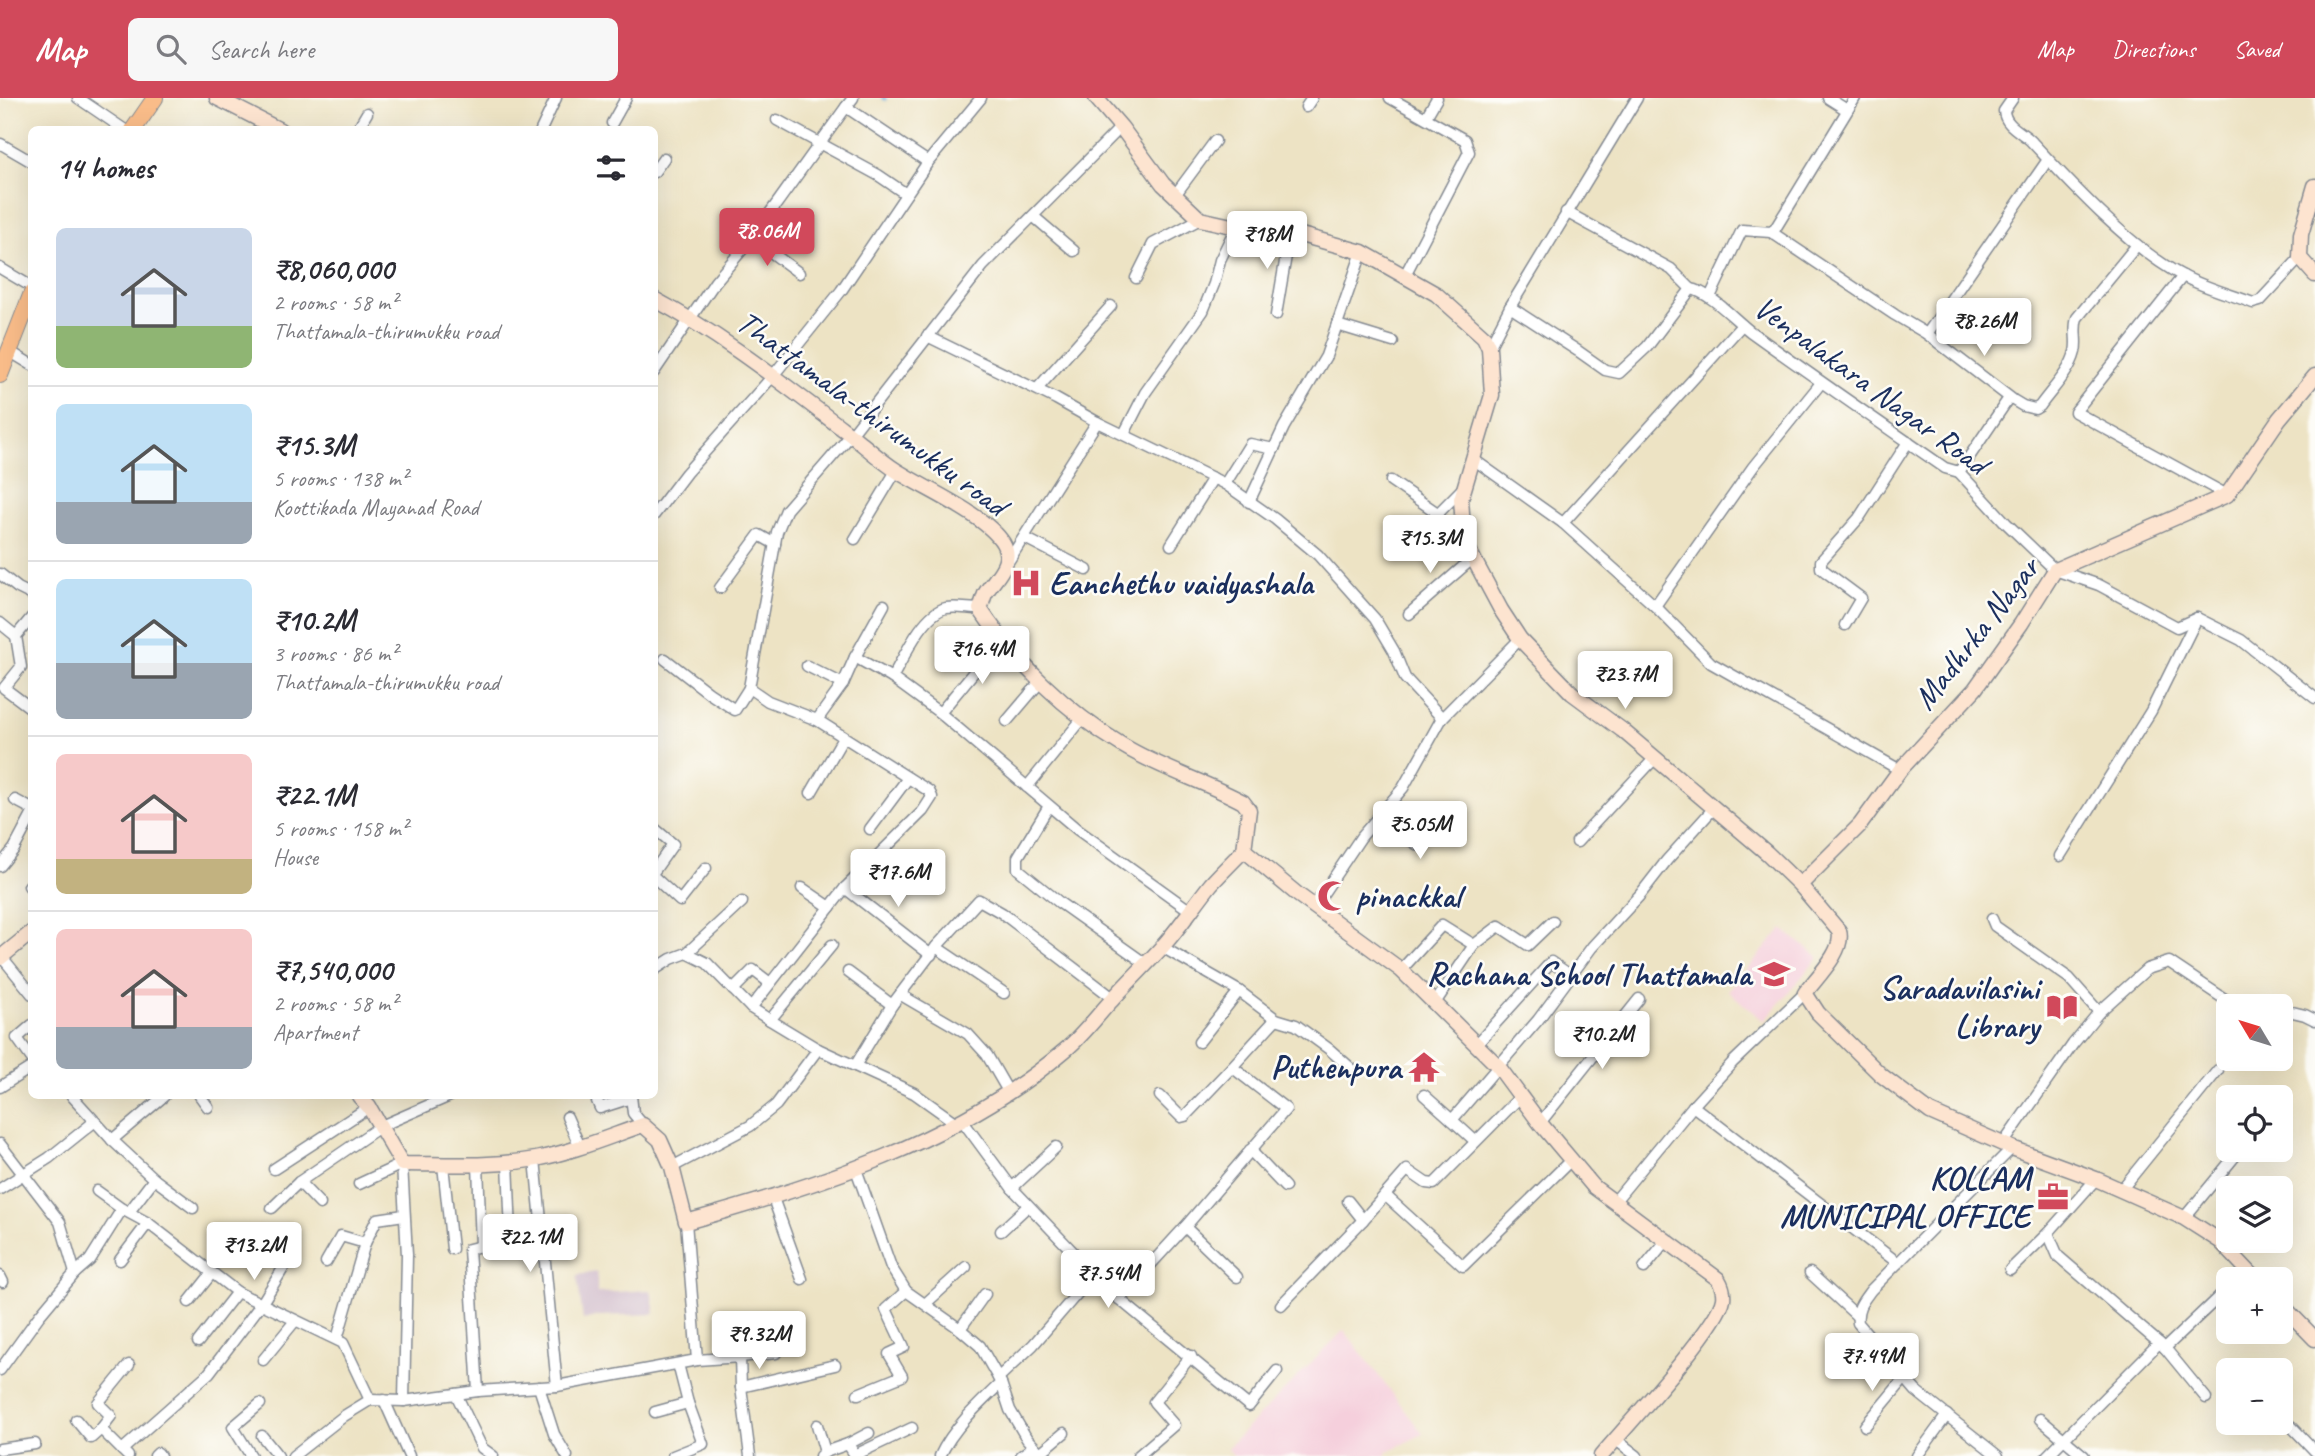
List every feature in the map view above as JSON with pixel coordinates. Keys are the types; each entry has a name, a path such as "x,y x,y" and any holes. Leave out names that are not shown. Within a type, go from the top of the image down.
{"main road":[{"path":"136,126 155,98"},
{"path":"0,374 28,303"}],"street":[{"path":"78,98 119,126"},
{"path":"217,98 272,126"},
{"path":"543,126 556,98"},
{"path":"612,123 626,98"},
{"path":"658,510 686,473 772,377 841,291 928,162 981,98"},
{"path":"1096,98 1163,184 1200,219 1236,227 1290,232 1362,252 1436,294 1484,337 1489,348 1492,395 1461,499 1464,541 1472,559 1520,639 1572,693 1655,758 1782,866 1839,931 1839,948 1805,993 1733,1062 1615,1201"},
{"path":"1390,98 1465,140 1469,152 1404,277"},
{"path":"1426,117 1437,98"},
{"path":"1489,348 1566,212 1637,98"},
{"path":"1828,98 1847,110"},
{"path":"1771,232 1779,224 1855,98"},
{"path":"2013,98 2004,111 2005,118 2137,245 2183,276 2253,303 2260,301 2300,258 2301,234 2315,186"},
{"path":"658,366 715,282 752,238 850,103 928,162"},
{"path":"359,126 367,113"},
{"path":"777,120 906,194"},
{"path":"665,659 735,710 749,688 777,533 786,510 851,435 983,266 1121,127"},
{"path":"1175,195 1215,141"},
{"path":"1,144 28,160"},
{"path":"658,166 664,158"},
{"path":"1927,334 2047,161"},
{"path":"1566,212 1671,269 1691,289 1710,297 1742,230 1771,232 1927,334 2010,398 2035,409 2073,359 2077,318 2137,245"},
{"path":"1033,216 1074,251"},
{"path":"1136,278 1153,244 1200,219"},
{"path":"1124,434 1145,393 1203,310 1220,260 1236,227"},
{"path":"1276,315 1290,232"},
{"path":"752,238 799,273"},
{"path":"1249,502 1284,427 1326,356 1362,252"},
{"path":"2300,258 2315,275"},
{"path":"0,268 28,286"},
{"path":"2183,276 2075,412 2227,495 2279,419 2315,376"},
{"path":"1510,307 1605,370 1619,373 1647,347 1691,289"},
{"name":"Venpalakara Nagar Road","path":"1710,297 1742,325 1821,383 1945,468 1959,472 2055,570 2099,585 2177,627 2197,618"},
{"name":"Thattamala-thirumukku road","path":"658,301 691,318 740,351 896,471 954,503 992,530 1003,542 1007,554 1004,567 985,594 980,609"},
{"path":"1038,389 1111,306"},
{"path":"1338,325 1393,342"},
{"path":"1563,523 1742,325"},
{"path":"927,336 1225,484 1275,519 1318,555 1375,619 1394,651 1405,678 1442,718"},
{"path":"9,351 28,363"},
{"path":"1655,606 1753,467 1821,383"},
{"path":"1959,472 2010,398"},
{"path":"1004,567 1097,422"},
{"path":"1845,625 1861,598 1821,568 1821,561 1859,518 1908,442"},
{"path":"1225,484 1250,444 1274,449"},
{"path":"1473,458 1563,523 1655,606 1711,663 1900,770"},
{"path":"855,539 896,471"},
{"path":"1171,545 1213,478"},
{"path":"1391,481 1438,514"},
{"path":"1403,549 1464,486"},
{"name":"Madhrka Nagar","path":"1800,885 1860,825 1900,770 1975,689 2055,570 2227,495"},
{"path":"720,588 759,535 775,544"},
{"path":"1025,537 1087,570"},
{"path":"1409,614 1472,559"},
{"path":"0,574 28,592"},
{"path":"817,720 843,684 884,606"},
{"path":"686,1222 773,1198 856,1169 959,1122 1009,1093 1066,1050 1162,947 1211,885 1244,850 1249,810 1243,802 1123,746 1083,718 1041,681 1000,639 980,609 948,608 937,611 926,621 892,678"},
{"path":"2060,856 2151,711 2197,618 2241,640 2315,698"},
{"path":"16,636 28,622"},
{"path":"0,623 16,636 21,667 2,687 28,706"},
{"path":"940,713 1000,639"},
{"path":"1314,907 1361,837 1403,788 1442,718 1520,639"},
{"path":"855,657 892,678 940,713 1078,830 1192,912"},
{"path":"807,666 843,684"},
{"path":"1006,721 1041,681"},
{"path":"749,688 768,701 817,720 929,792 932,797 928,806 845,888 751,1007"},
{"path":"1027,787 1083,718"},
{"path":"811,793 843,738"},
{"path":"1577,842 1655,758"},
{"path":"870,828 908,778"},
{"path":"15,800 28,807"},
{"path":"1049,806 1018,858 1018,869 1060,903 1146,964"},
{"path":"1452,1120 1538,1020 1570,975 1714,808"},
{"path":"1378,819 1418,845 1454,813"},
{"path":"0,866 28,823"},
{"path":"658,831 673,844 658,865"},
{"path":"21,836 28,840"},
{"path":"1244,850 1314,907 1401,970 1498,1066 1540,1123 1594,1187 1721,1283 1723,1298 1720,1307 1695,1345 1601,1456"},
{"path":"658,881 680,901 706,869"},
{"path":"802,888 830,907"},
{"path":"845,888 933,951 1004,993"},
{"path":"855,1066 892,1005 933,951 979,900 1002,912 1114,998"},
{"path":"658,967 687,953 742,902"},
{"path":"1993,919 1996,926 2069,978 2099,1012"},
{"path":"1435,1003 1474,945 1499,926 1528,946 1553,921"},
{"path":"1401,970 1442,925 1474,945"},
{"path":"28,935 1,958 28,989"},
{"path":"770,1020 832,945"},
{"path":"1162,947 1239,991 1276,1019 1296,1025 1329,1048 1354,1071"},
{"path":"687,953 708,963 751,1007 770,1020 818,1049 914,1093 959,1122 1028,1206 1119,1299 1249,1406 1277,1371"},
{"path":"1477,1044 1551,962 1570,975"},
{"path":"1998,1456 1904,1379 1858,1323 1858,1309 1898,1262 2008,1146 2073,1044 2099,1012 2147,970 2169,962 2217,994"},
{"path":"733,990 752,970 770,983"},
{"path":"848,972 892,1005"},
{"path":"1199,1042 1239,991"},
{"path":"1805,993 1818,1013 1881,1075 1930,1112 2008,1146 2096,1179 2184,1218 2220,1241 2240,1267"},
{"path":"901,995 968,1034 987,1055 1009,1093"},
{"path":"1540,1123 1639,999"},
{"path":"2293,1012 2315,1020"},
{"path":"1160,1096 1181,1117 1276,1019"},
{"path":"28,1028 17,1038 28,1053"},
{"path":"672,1167 750,1126 776,1105 818,1049"},
{"path":"1119,1299 1286,1110 1232,1067"},
{"path":"0,1087 28,1070"},
{"path":"2121,1190 2217,1071"},
{"path":"1424,1096 1475,1141"},
{"path":"1281,1306 1407,1170 1426,1184 1434,1184 1520,1097"},
{"path":"75,1099 94,1122 154,1179 193,1208"},
{"path":"112,1140 160,1099"},
{"path":"202,1099 208,1107"},
{"path":"272,1208 299,1182 381,1126 443,1099"},
{"path":"596,1099 600,1108 625,1099"},
{"path":"631,1099 633,1113 660,1139 672,1167 686,1222 697,1360"},
{"path":"274,1169 364,1101 381,1126 402,1164 407,1255 404,1401"},
{"path":"1693,1106 1898,1262"},
{"path":"567,1117 580,1147"},
{"path":"0,1189 24,1176 94,1122"},
{"path":"359,1184 402,1164 478,1164 535,1159 643,1125"},
{"path":"0,1144 60,1222 75,1273"},
{"path":"1012,1188 1056,1147"},
{"path":"1250,1150 1285,1187"},
{"path":"535,1159 556,1387"},
{"path":"1385,1195 1463,1266 1572,1160"},
{"path":"508,1162 511,1234"},
{"path":"2184,1218 2230,1162"},
{"path":"478,1164 481,1246 469,1249 478,1391"},
{"path":"443,1165 452,1249"},
{"path":"856,1169 891,1267 906,1291 980,1346 999,1381 1010,1410 1027,1439 1039,1452"},
{"path":"0,1370 39,1316 75,1273 90,1260 126,1211 154,1179"},
{"path":"2010,1270 2048,1233 2096,1179"},
{"path":"299,1182 320,1205"},
{"path":"97,1191 148,1223 237,1292 337,1339 347,1349 370,1400"},
{"path":"773,1198 802,1279"},
{"path":"1348,1201 1363,1220"},
{"path":"1001,1231 1028,1206"},
{"path":"337,1339 365,1243 377,1219 404,1215"},
{"path":"120,1260 148,1223"},
{"path":"1185,1227 1237,1277"},
{"path":"2048,1233 2058,1255 2162,1345 2206,1398"},
{"path":"326,1262 341,1236 365,1243"},
{"path":"101,1429 125,1453 209,1373 262,1303 287,1262 256,1240"},
{"path":"1644,1268 1667,1240"},
{"path":"925,1304 966,1267"},
{"path":"1810,1272 1857,1316"},
{"path":"190,1302 212,1273"},
{"path":"940,1456 946,1444 978,1405 1094,1274"},
{"path":"858,1394 902,1376 889,1354 904,1347 886,1310 906,1291"},
{"path":"198,1342 237,1292"},
{"path":"960,1329 985,1294"},
{"path":"2047,1456 2162,1345 2216,1298"},
{"path":"2293,1316 2315,1339"},
{"path":"263,1360 295,1321"},
{"path":"738,1335 741,1387 750,1456"},
{"path":"293,1456 344,1416 370,1400 404,1401 478,1391 556,1387 697,1360 776,1353"},
{"path":"1138,1456 1174,1425 1154,1402 1191,1356"},
{"path":"674,1456 703,1444 678,1364"},
{"path":"76,1420 91,1438 101,1429 111,1416 97,1403 129,1365"},
{"path":"741,1387 835,1365"},
{"path":"1865,1426 1904,1379"},
{"path":"539,1388 554,1434 567,1456"},
{"path":"456,1394 482,1448 494,1456"},
{"path":"384,1400 409,1456"},
{"path":"656,1412 688,1403"},
{"path":"251,1456 233,1427 260,1404"},
{"path":"1917,1456 1947,1415"},
{"path":"2040,1419 2084,1456"},
{"path":"817,1425 822,1454 869,1433"},
{"path":"848,1444 855,1455 912,1428"},
{"path":"2293,1428 2315,1454"},
{"path":"1021,1456 1039,1452 1064,1433"},
{"path":"262,1436 278,1456"},
{"path":"1615,1439 1637,1456"},
{"path":"0,1448 35,1444"}],"shaded area":[{"name":"Rachana School Thattamala","path":"1782,929 1819,957 1764,1021 1728,991"},
{"path":"597,1272 597,1293 651,1290 655,1314 599,1316 583,1320 577,1275"},
{"path":"1344,1330 1423,1434 1388,1451 1385,1456 1234,1456 1227,1448"}],"place":[{"name":"Eanchethu vaidyashala","path":"1026,583"},
{"name":"pinackkal","path":"1333,896"},
{"name":"Rachana School Thattamala","path":"1774,974"},
{"name":"Saradavilasini Library","path":"2062,1007"},
{"name":"Puthenpura","path":"1424,1067"},
{"name":"KOLLAM MUNICIPAL OFFICE","path":"2053,1197"}]}
